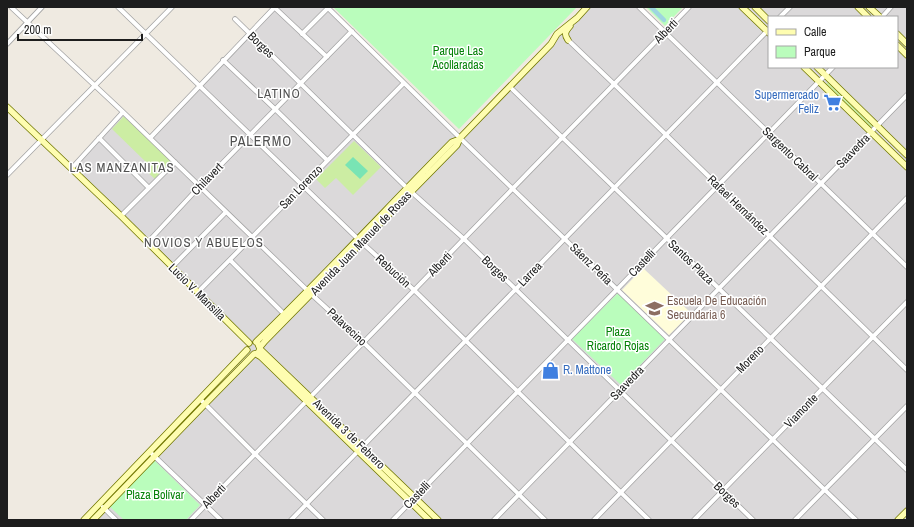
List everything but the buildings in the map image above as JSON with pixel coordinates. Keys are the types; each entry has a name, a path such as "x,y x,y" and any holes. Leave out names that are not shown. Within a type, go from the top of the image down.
{"street":[{"name":"Palavecino","path":"11,7 124,112 309,292 415,392 545,520"},
{"path":"7,44 42,7"},
{"name":"Rebución","path":"118,7 360,241 414,290 649,520"},
{"path":"7,176 172,7"},
{"path":"150,138 275,7 327,57"},
{"name":"Avenida Juan Manuel de Rosas","path":"203,401 258,351 286,316 409,190 452,142 460,138 551,44 557,34 587,7"},
{"name":"Sargento Cabral","path":"639,7 907,267"},
{"name":"Alberti","path":"191,520 689,7"},
{"path":"742,7 768,31"},
{"path":"755,7 768,20"},
{"path":"781,16 790,7"},
{"path":"858,7 867,16"},
{"path":"869,7 880,16"},
{"path":"882,16 892,7"},
{"path":"302,34 328,8"},
{"name":"Sáenz Peña","path":"328,8 512,189 856,520"},
{"path":"568,40 565,33 576,18"},
{"name":"Borges","path":"235,19 409,190 464,239 754,520"},
{"name":"Chilavert","path":"147,243 200,186 352,31"},
{"name":"Larrea","path":"291,520 768,31"},
{"path":"898,35 907,44"},
{"path":"551,44 559,39 568,40"},
{"name":"Rafael Hernández","path":"568,40 907,370"},
{"path":"898,46 907,55"},
{"path":"223,60 327,160"},
{"path":"805,68 907,167"},
{"path":"818,68 907,154"},
{"name":"Castelli","path":"393,520 832,68"},
{"name":"San Lorenzo","path":"198,292 404,83"},
{"name":"Santos Plaza","path":"510,87 907,470"},
{"name":"Saavedra","path":"494,520 907,95"},
{"name":"Lucio V. Mansilla","path":"7,107 70,169 121,216 249,343"},
{"path":"70,169 124,112"},
{"path":"99,138 149,188"},
{"path":"121,216 175,162"},
{"name":"Moreno","path":"594,520 907,198"},
{"path":"172,267 226,212"},
{"path":"230,260 286,316"},
{"name":"Viamonte","path":"694,520 907,302"},
{"name":"Avenida Juan Manuel de Rosas","path":"256,342 286,316"},
{"path":"256,342 258,343 258,351 250,353 247,350 247,346 249,343 256,342"},
{"name":"Avenida Juan Manuel de Rosas","path":"84,520 152,454 203,401 247,350"},
{"name":"Avenida 3 de Febrero","path":"258,351 261,357 309,399 412,500 429,520"},
{"path":"203,401 323,520"},
{"path":"795,520 907,406"},
{"path":"152,454 221,520"},
{"name":"Avenida Juan Manuel de Rosas","path":"93,520 152,454"},
{"name":"Avenida 3 de Febrero","path":"412,500 438,520"},
{"path":"100,504 116,520"},
{"path":"898,520 907,511"}],"shaded area":[{"path":"275,7 327,7 460,138 557,34 587,7 639,7 665,32 689,7 907,7 907,520 93,520 254,355 248,352 247,348 249,343 71,169 123,112 149,138"},
{"path":"643,268 691,313 669,335 622,290"}],"green space":[{"name":"Parque Las Acollaradas","path":"333,7 577,7 459,129"},
{"path":"646,7 683,7 665,26"},
{"path":"828,82 873,125 871,128 826,84"},
{"path":"124,116 172,162 155,179 144,169 148,164 112,129"},
{"path":"354,141 381,167 353,195 336,178 325,188 316,179"},
{"path":"353,157 368,171 360,179 345,165"},
{"name":"Plaza Ricardo Rojas","path":"618,293 665,339 621,385 572,339"},
{"name":"Plaza Bolívar","path":"154,460 200,505 186,520 124,520 109,506"}],"waterway":[{"path":"651,7 664,20"}],"place":[{"name":"Supermercado Feliz","path":"832,102"},
{"name":"Escuela De Educación Secundaria 6","path":"654,308"},
{"name":"R. Mattone","path":"550,370"}],"district":[{"name":"LATINO","path":"279,93"},
{"name":"PALERMO","path":"261,141"},
{"name":"LAS MANZANITAS","path":"122,167"},
{"name":"NOVIOS Y ABUELOS","path":"204,242"}]}
